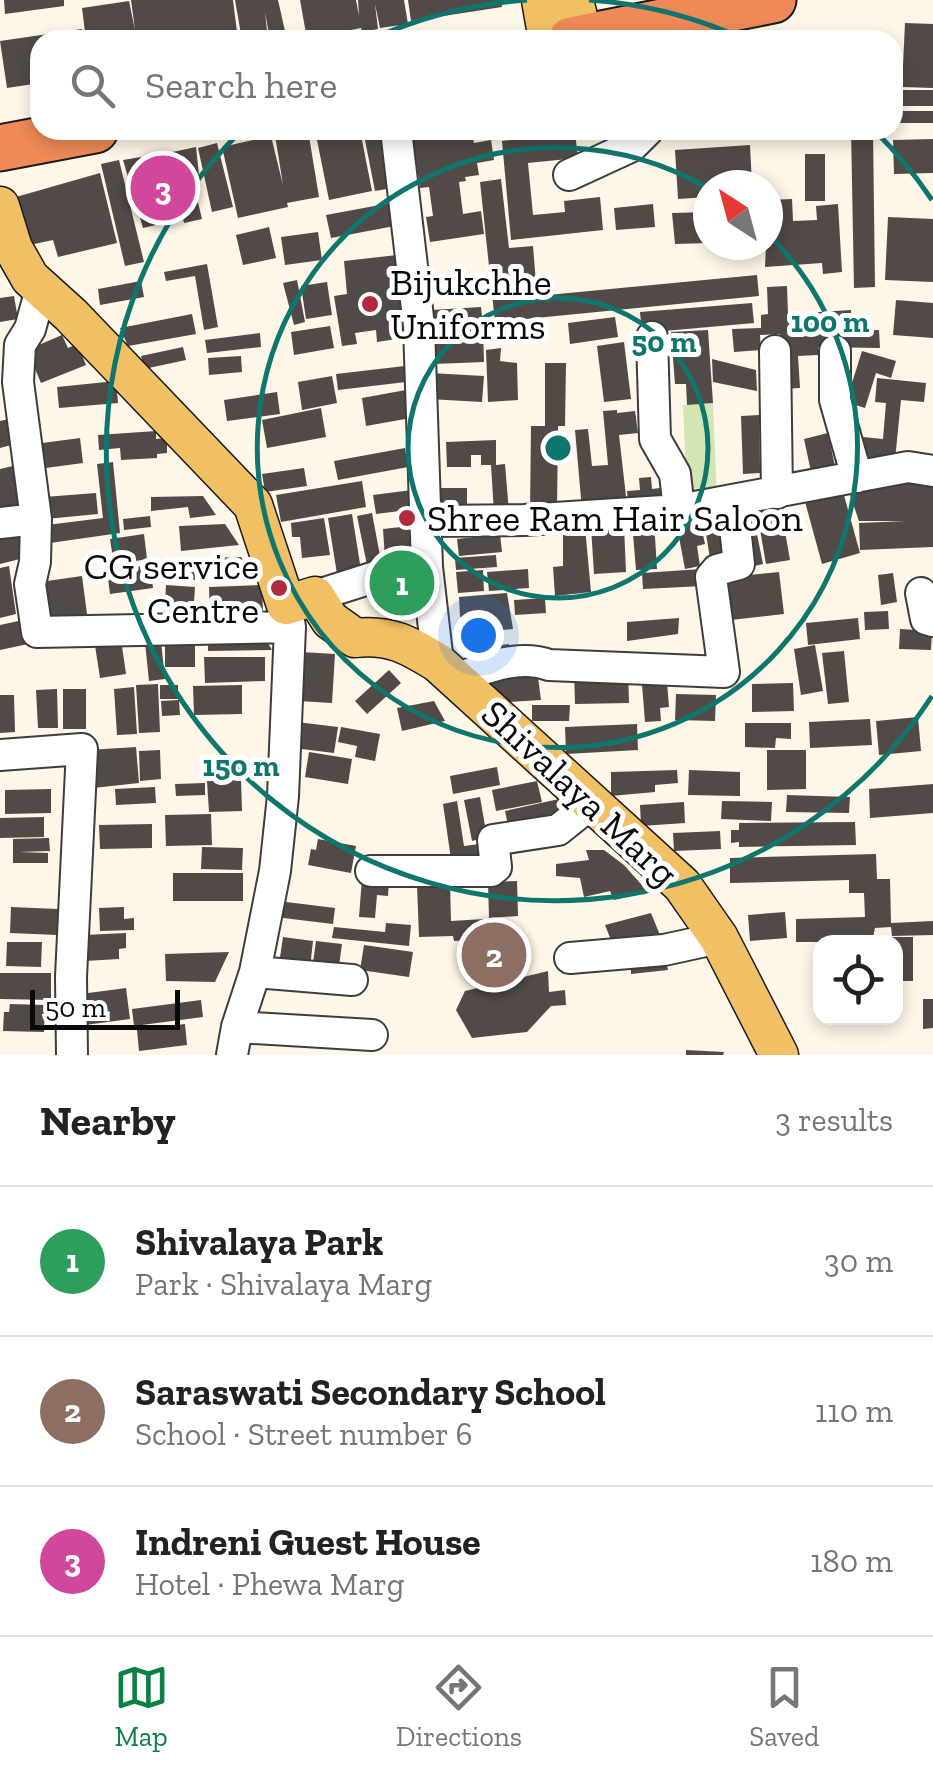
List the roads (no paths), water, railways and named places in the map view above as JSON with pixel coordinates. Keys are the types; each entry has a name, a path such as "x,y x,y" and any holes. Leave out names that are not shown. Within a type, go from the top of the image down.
{"highway":[{"path":"652,30 772,0"},
{"path":"0,148 42,140"}],"main road":[{"path":"541,0 569,29"},
{"name":"Shivalaya Marg","path":"0,206 14,248 30,278 153,398 252,505 297,609 330,620 355,638 378,635 401,640 447,671 682,885 719,938 780,1055"}],"street":[{"path":"397,140 418,326 427,568 447,671 532,659 549,665 724,672 711,577 716,570 739,564 732,500"},
{"path":"568,175 638,140"},
{"path":"42,289 30,329 20,345 18,382 36,518 30,584 37,632 297,609 378,576 427,568"},
{"path":"652,337 656,439 675,474 678,510"},
{"path":"775,351 777,494"},
{"path":"834,351 835,400 858,478"},
{"path":"428,521 524,520 678,510 908,468 933,471"},
{"path":"0,524 36,518"},
{"path":"297,609 275,871 255,972 235,1041 372,1035"},
{"path":"0,754 82,749 71,977 72,1055"},
{"path":"370,871 491,871 496,867 493,840 558,830 578,814"},
{"path":"570,958 664,950 719,938"},
{"path":"255,972 352,980"}],"place":[{"name":"Indreni Guest House","path":"163,188"},
{"name":"Bijukchhe Uniforms","path":"370,304"},
{"name":"Shree Ram Hair Saloon","path":"407,518"},
{"name":"Shivalaya Park","path":"402,583"},
{"name":"CG service Centre","path":"279,588"},
{"name":"Saraswati Secondary School","path":"494,955"}]}
